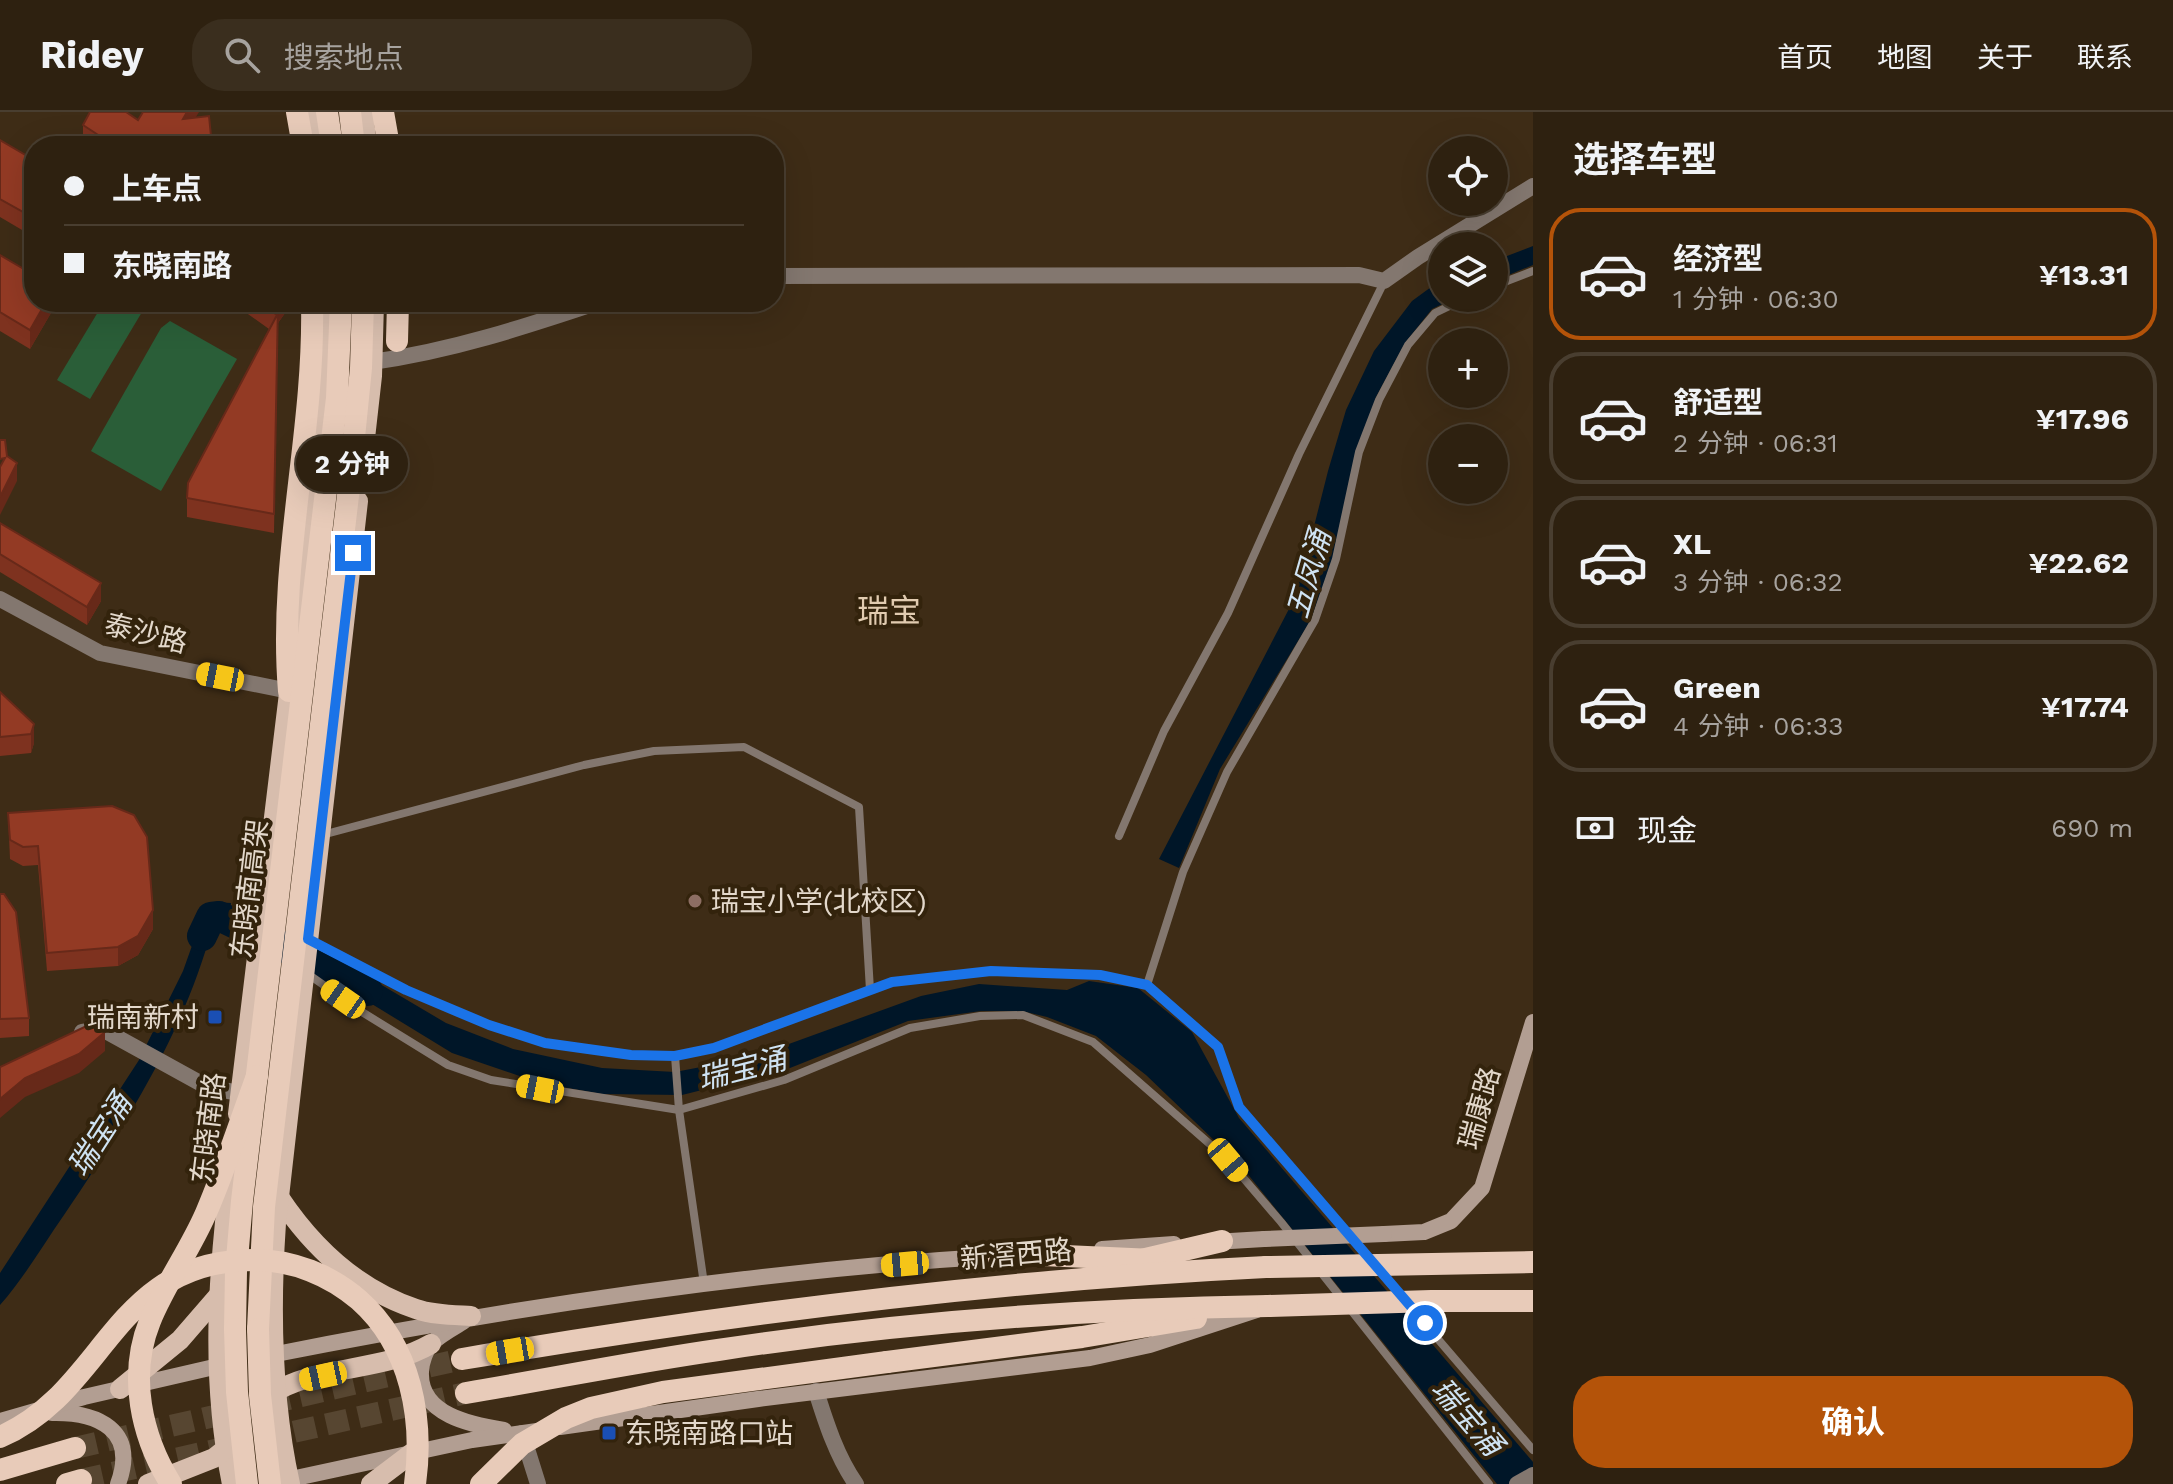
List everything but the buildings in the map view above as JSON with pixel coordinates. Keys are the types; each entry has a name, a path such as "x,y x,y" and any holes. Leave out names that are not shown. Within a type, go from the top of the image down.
{"highway":[{"path":"297,112 301,136"},
{"path":"327,112 331,136"},
{"path":"350,112 353,136"},
{"path":"383,112 387,136"},
{"path":"289,691 286,612 309,380 312,312"},
{"name":"东晓南高架","path":"247,1484 237,1392 235,1302 239,1230 335,421 341,312"},
{"name":"东晓南高架","path":"283,1483 258,1370 260,1247 351,473 363,312"},
{"path":"397,341 398,312"},
{"path":"171,1484 155,1456 141,1410 139,1388 143,1343 159,1302 207,1211 257,1076"},
{"path":"1055,1280 1222,1241"},
{"path":"989,1256 1043,1255 1266,1267"},
{"path":"0,1437 41,1413 135,1306 158,1289 184,1273 204,1266 267,1260 312,1271 332,1281 366,1306 387,1333 403,1362 414,1401 418,1446 415,1484"},
{"name":"新滘西路","path":"462,1359 738,1316 1055,1280 1266,1267 1533,1262"},
{"path":"466,1393 717,1350 874,1330 1110,1309 1533,1301"},
{"path":"481,1484 522,1444 566,1418 591,1408 663,1392 1082,1337 1268,1306"},
{"path":"0,1470 75,1448"}],"main road":[{"path":"314,112 318,136"},
{"path":"363,112 366,136"},
{"name":"东晓南路","path":"233,1484 226,1449 218,1366 223,1231 322,415 328,312"},
{"path":"283,1483 273,1355 273,1279 279,1197 372,362 374,312"},
{"name":"瑞康路","path":"1222,1241 1424,1232 1451,1221 1482,1188 1533,1022"},
{"path":"279,1197 302,1231 350,1274 381,1294 416,1309 471,1316"},
{"path":"0,1421 218,1366 471,1316 821,1271 989,1256 1222,1241"},
{"path":"120,1389 180,1340 219,1295"},
{"path":"264,1484 283,1483 412,1453 522,1433 816,1391 1090,1358 1150,1345 1268,1306"},
{"path":"233,1484 250,1431 264,1401 276,1391 299,1381 389,1362 416,1352 471,1316"},
{"path":"431,1344 421,1374 433,1404 459,1420 522,1433"},
{"path":"148,1484 205,1462 235,1441 254,1412 273,1355"},
{"path":"28,1413 93,1416 113,1430 124,1460 118,1484"},
{"path":"371,1484 412,1453"}],"street":[{"path":"784,276 1359,275 1384,281 1533,186"},
{"path":"372,362 463,345 567,312"},
{"name":"泰沙路","path":"0,599 100,653 289,691"},
{"path":"71,1037 102,1029 209,1088 241,1093"},
{"path":"816,1391 825,1422 856,1484"},
{"path":"522,1433 538,1484"},
{"path":"1517,1484 1533,1475"}],"lane":[{"path":"1508,281 1533,271"},
{"path":"1119,836 1164,731 1228,613 1299,454 1384,281"},
{"path":"1147,985 1183,872 1227,772 1315,620 1336,559 1359,452 1379,400 1408,345 1437,312"},
{"path":"321,835 584,765 654,751 744,747 859,807 870,990"},
{"path":"308,939 406,990 489,1025 545,1043 631,1055 675,1056 714,1048 892,982 991,971 1100,975 1147,985 1218,1047 1239,1107 1533,1450"},
{"path":"304,971 362,1012 448,1065 491,1080 679,1110 784,1080 910,1028 966,1018 1023,1015 1093,1042 1228,1160 1489,1484"},
{"path":"675,1056 679,1110 704,1285"}],"green space":[{"path":"98,312 142,312 90,399 57,380"},
{"path":"170,321 237,359 161,491 91,451 161,328"}],"water":[{"path":"1533,246 1533,265 1508,275 1508,256"},
{"name":"五凤涌","path":"1428,289 1430,312 1405,343 1376,397 1333,557 1312,618 1220,769 1179,868 1159,859 1290,607 1346,410 1374,351 1412,301"},
{"path":"214,902 231,903 228,929 212,928 186,1005 150,1078 87,1181 0,1305 0,1273 139,1060 183,971 204,912"},
{"path":"336,958 446,1023 513,1049 602,1068 675,1072 753,1057 921,996 979,984 1067,990 1089,981 1138,988 1192,1032 1239,1118 1533,1462 1533,1484 1497,1484 1242,1167 1146,1075 1096,1036 1022,1011 981,1011 908,1021 790,1068 682,1095 602,1094 540,1083 452,1053 331,979"}],"waterway":[{"name":"瑞宝涌","path":"202,936 211,917 219,916 342,975 368,991"}],"tunnel":[{"path":"75,1448 462,1359"},
{"path":"262,1439 466,1393"},
{"path":"81,1480 224,1448"}],"place":[{"name":"瑞宝小学(北校区)","path":"695,901"},
{"name":"瑞南新村","path":"215,1017"},
{"name":"东晓南路口站","path":"609,1433"}],"district":[{"name":"瑞宝","path":"889,611"}],"route":[{"path":"353,553 308,939 406,990 489,1025 545,1043 631,1055 675,1056 714,1048 892,982 991,971 1100,975 1147,985 1218,1047 1239,1107 1425,1323"}]}
